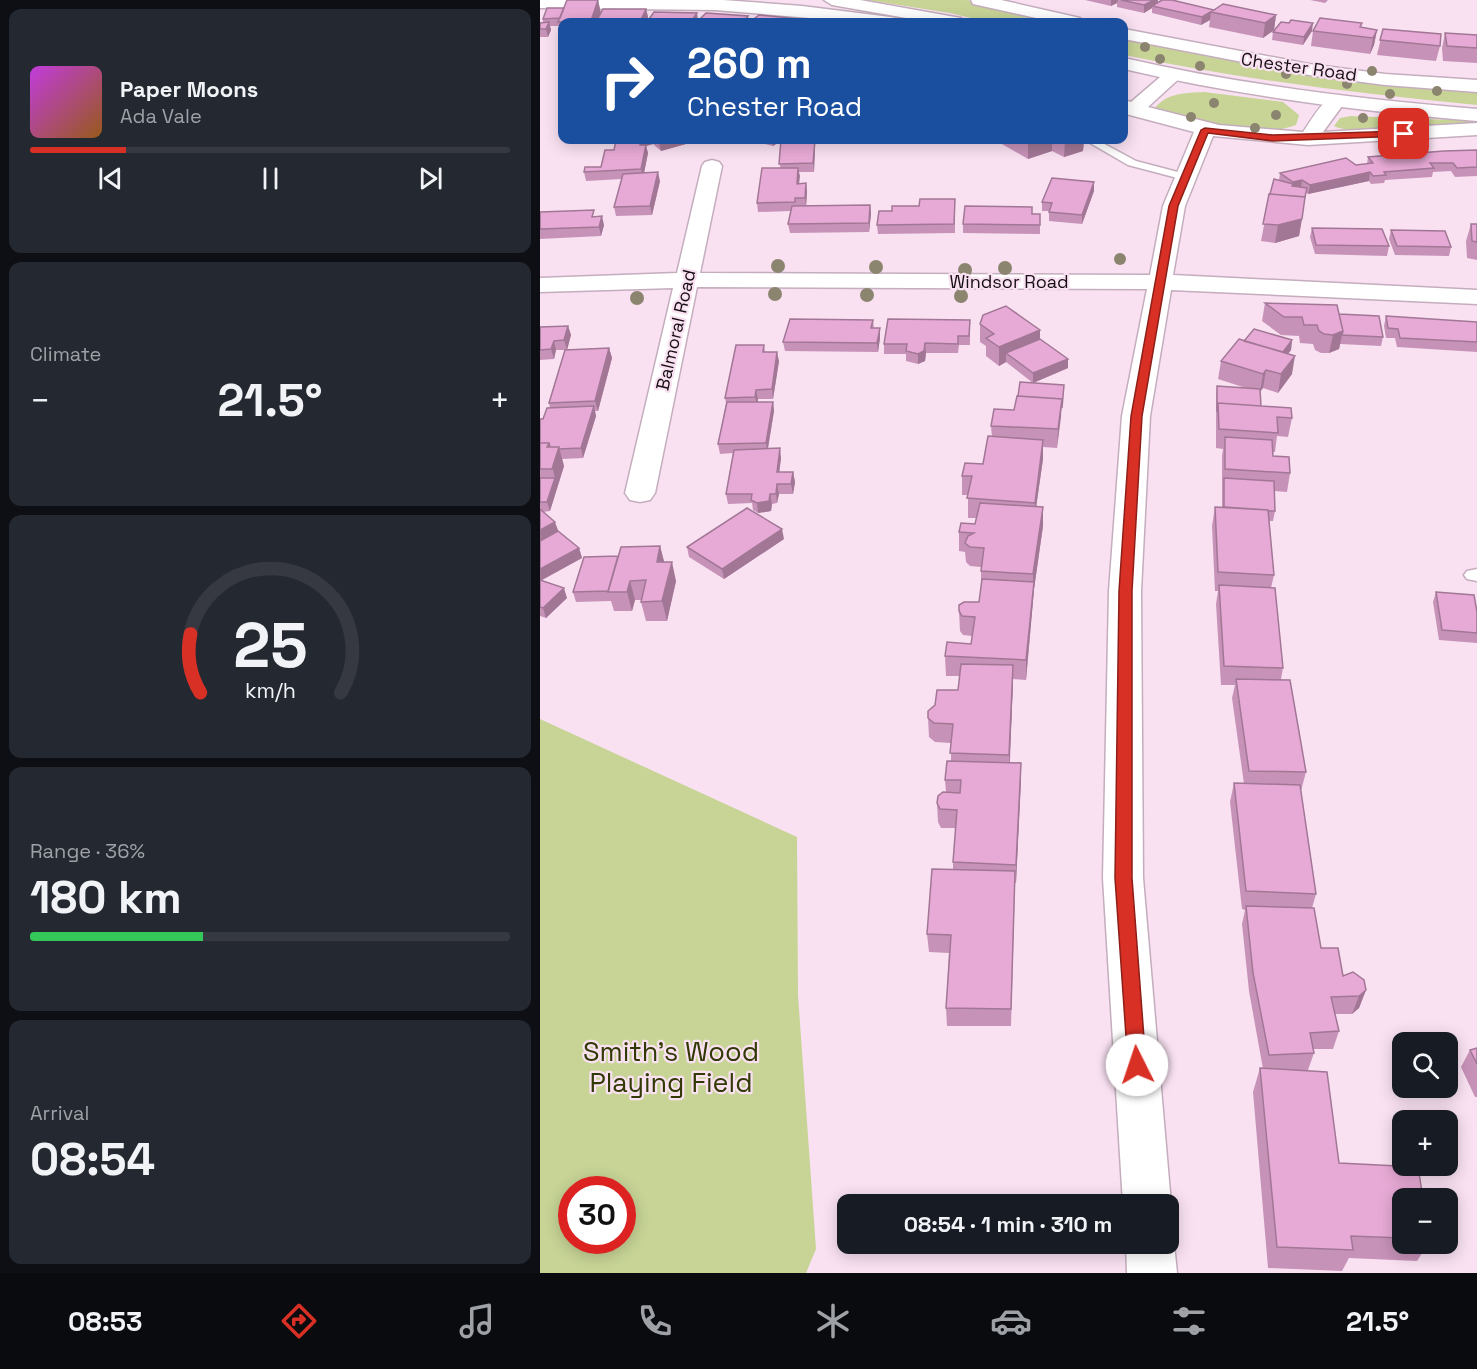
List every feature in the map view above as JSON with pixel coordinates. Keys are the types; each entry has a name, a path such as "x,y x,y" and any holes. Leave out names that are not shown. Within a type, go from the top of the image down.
{"street":[{"path":"832,0 933,18"},
{"path":"978,0 1057,18"},
{"path":"540,3 635,1 733,3 866,18"},
{"name":"Chester Road","path":"1128,35 1238,58 1290,66 1373,78 1477,86"},
{"name":"Chester Road","path":"1128,65 1173,76 1264,92 1335,102 1477,115"},
{"path":"1128,108 1173,76"},
{"path":"1308,139 1335,102"},
{"path":"1128,108 1205,130 1255,138 1308,139 1477,129"},
{"path":"1146,1194 1124,878 1125,591 1136,416 1174,206 1205,130"},
{"name":"Balmoral Road","path":"640,493 712,166"},
{"name":"Windsor Road","path":"540,285 687,280 1161,282 1477,297"},
{"path":"1151,1254 1152,1273"}],"lane":[{"path":"1097,144 1132,163 1185,177"}],"green space":[{"path":"867,0 967,0 1043,18 971,18"},
{"path":"1128,40 1296,71 1477,90 1477,105 1300,85 1128,56"},
{"path":"1204,92 1283,102 1299,115 1296,125 1255,132 1204,124 1155,108 1171,97"},
{"path":"1351,116 1477,121 1477,125 1380,131 1361,131 1334,126 1340,118"},
{"name":"Smith's Wood Playing Field","path":"540,719 797,837 798,995 816,1249 806,1273 540,1273"}],"building":[{"path":"567,0 598,0 592,18 560,18"},
{"path":"1121,0 1154,0 1144,5"},
{"path":"1162,0 1172,0 1214,10 1202,17 1152,6"},
{"path":"1223,4 1276,15 1265,23 1211,12"},
{"path":"547,8 564,8 560,18 543,19"},
{"path":"603,9 646,9 642,18 598,18"},
{"path":"654,12 697,13 694,18 650,18"},
{"path":"706,13 748,16 746,18 701,18"},
{"path":"759,15 790,18 755,18"},
{"path":"1320,18 1362,23 1360,27 1377,30 1373,38 1313,31"},
{"path":"1291,20 1313,23 1304,37 1273,32 1281,22 1289,23"},
{"path":"549,22 546,29 540,29 540,23"},
{"path":"1383,29 1441,34 1440,46 1380,40"},
{"path":"1445,33 1477,35 1477,48 1447,46"},
{"path":"615,144 646,145 641,169 584,172 585,167 601,167 605,150 614,150"},
{"path":"781,144 815,144 813,163 779,164"},
{"path":"1477,150 1477,167 1457,168 1453,163 1430,163 1434,168 1384,172 1386,175 1373,176 1370,172 1310,185 1302,180 1293,182 1280,173 1346,158 1356,165 1373,163 1368,157"},
{"path":"762,168 798,168 797,184 806,183 805,198 795,198 795,202 757,203"},
{"path":"658,172 650,206 614,207 623,174"},
{"path":"1052,178 1094,182 1082,215 1049,212 1052,203 1042,202"},
{"path":"1274,179 1293,184 1292,186 1307,188 1305,197 1270,194"},
{"path":"1269,194 1305,197 1302,219 1278,225 1263,224"},
{"path":"920,199 955,199 954,224 877,225 879,211 892,211 892,206 919,206"},
{"path":"870,205 869,223 788,224 792,206"},
{"path":"965,206 1032,207 1032,214 1040,214 1040,225 963,224"},
{"path":"594,210 592,217 602,216 599,227 540,229 540,212"},
{"path":"1471,224 1477,224 1477,242 1472,241"},
{"path":"1312,228 1382,229 1389,246 1316,245"},
{"path":"1391,230 1445,231 1451,247 1397,246"},
{"path":"1265,303 1337,305 1343,331 1333,335 1324,334 1319,331 1317,325 1304,325 1302,317 1284,317"},
{"path":"1006,306 1040,330 999,347 986,338 994,334 980,324 983,315"},
{"path":"1339,314 1379,316 1383,337 1342,335"},
{"path":"1386,316 1477,322 1477,342 1400,338 1398,329 1388,328"},
{"path":"790,319 873,320 871,328 880,328 877,343 783,342"},
{"path":"888,319 970,320 969,336 958,336 958,344 925,343 924,351 918,354 906,351 907,344 884,344"},
{"path":"568,326 564,340 554,341 551,349 540,350 540,327"},
{"path":"1254,329 1292,340 1283,352 1244,341"},
{"path":"1040,339 1068,359 1033,373 1006,353"},
{"path":"1239,339 1295,356 1281,374 1266,370 1263,374 1221,361"},
{"path":"736,345 764,345 763,352 777,352 772,389 756,390 755,397 725,398"},
{"path":"609,348 595,401 549,403 565,350"},
{"path":"1020,382 1064,385 1062,408 1062,399 1018,396"},
{"path":"1217,386 1260,389 1261,406 1218,403 1217,412"},
{"path":"1017,396 1062,399 1058,429 991,426 994,409 1014,410"},
{"path":"727,402 773,402 766,443 718,444"},
{"path":"1218,403 1291,408 1292,418 1277,417 1278,433 1219,429"},
{"path":"594,406 581,448 559,449 559,447 550,447 549,443 540,443 540,419 543,419 547,408"},
{"path":"988,436 1043,440 1035,503 967,498 972,476 962,476 965,463 983,464"},
{"path":"1225,437 1272,440 1273,456 1289,457 1290,473 1225,469"},
{"path":"540,443 549,443 547,447 559,447 552,469 540,469"},
{"path":"780,448 777,472 793,472 791,484 777,484 776,494 770,494 769,501 757,503 751,500 752,494 726,494 734,450"},
{"path":"540,478 555,478 547,502 540,502"},
{"path":"1224,478 1274,481 1275,511 1224,507"},
{"path":"980,503 1043,507 1033,574 981,571 984,548 970,547 965,543 968,536 974,533 959,532 961,523 975,524"},
{"path":"1215,507 1268,510 1274,575 1218,572"},
{"path":"747,508 782,529 722,569 687,547"},
{"path":"540,509 555,522 540,530"},
{"path":"558,531 579,548 540,569 540,541"},
{"path":"660,546 657,562 672,562 662,601 641,602 646,580 630,581 627,592 608,592 621,547"},
{"path":"618,556 608,591 573,592 584,557"},
{"path":"982,579 1034,582 1026,660 945,656 947,642 971,644 975,617 962,616 959,605 964,602 979,602"},
{"path":"540,580 564,588 543,608 540,607"},
{"path":"1219,585 1275,588 1283,668 1224,666"},
{"path":"1436,592 1474,595 1477,633 1442,630"},
{"path":"961,664 1013,665 1009,755 950,753 953,724 934,723 928,718 928,711 935,705 937,690 958,690"},
{"path":"1236,679 1290,680 1306,772 1249,771"},
{"path":"947,761 1021,763 1016,865 953,862 957,810 940,809 937,803 938,796 943,792 960,793 961,780 945,780"},
{"path":"1234,783 1300,785 1316,894 1246,891"},
{"path":"932,869 1015,871 1011,1009 946,1008 951,935 927,934"},
{"path":"1246,906 1314,908 1321,948 1338,948 1343,976 1353,972 1364,980 1366,990 1359,996 1331,997 1339,1031 1310,1033 1314,1053 1269,1055 1253,973"},
{"path":"1477,1048 1477,1064 1470,1050"},
{"path":"1260,1068 1327,1072 1339,1163 1392,1166 1392,1176 1419,1176 1421,1188 1392,1188 1392,1238 1351,1236 1353,1250 1277,1247"}],"route":[{"path":"1137,1065 1124,878 1125,591 1136,416 1174,206 1205,130 1255,138 1308,139 1404,134"}]}
